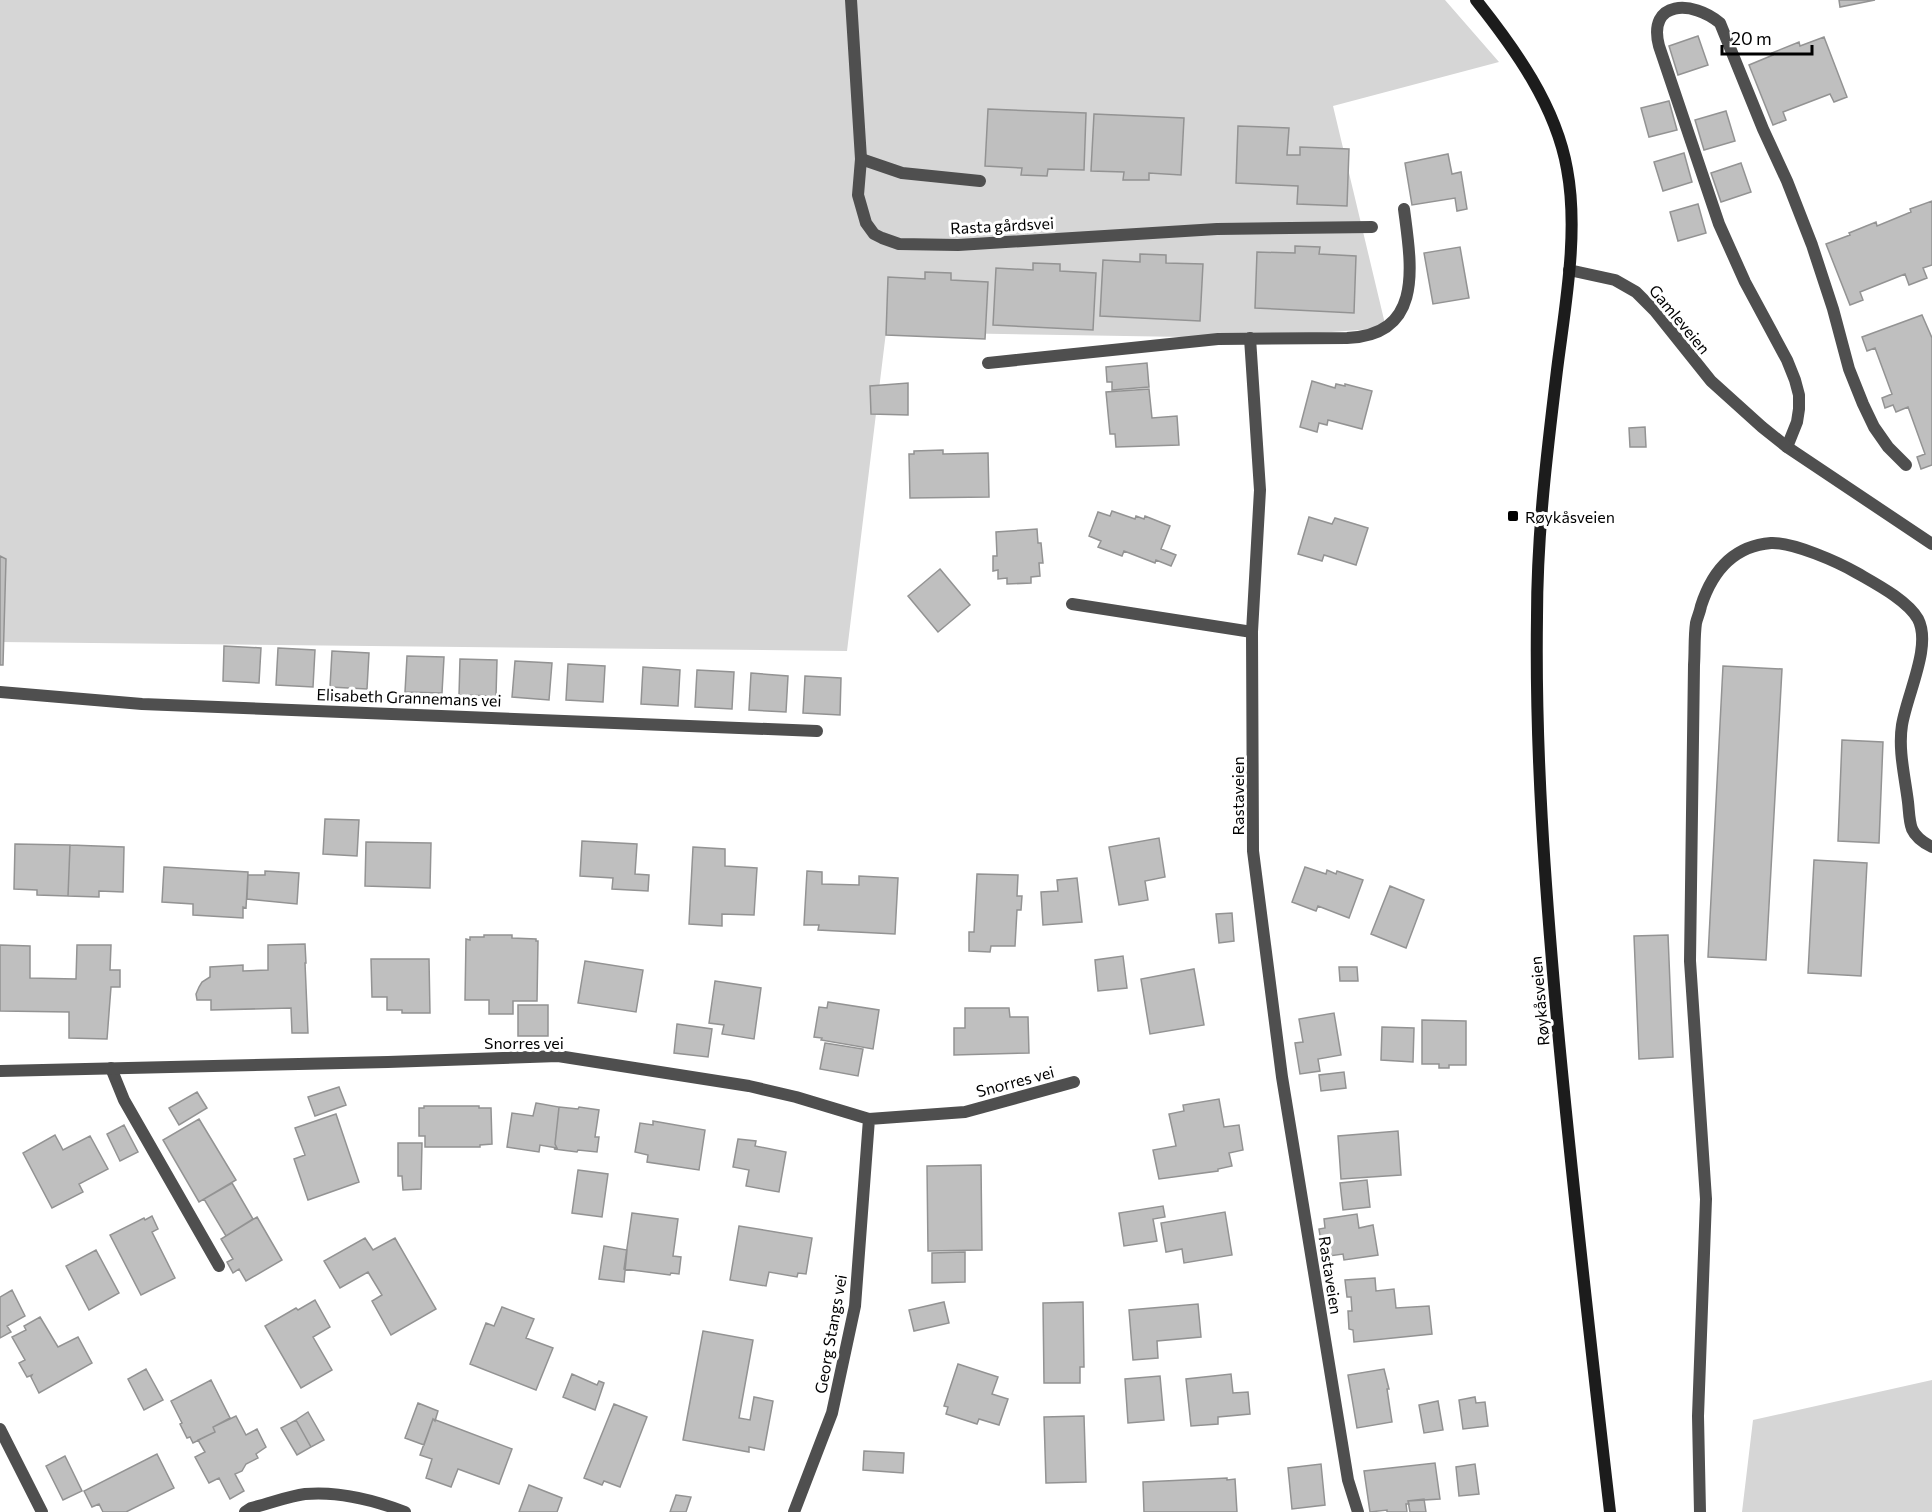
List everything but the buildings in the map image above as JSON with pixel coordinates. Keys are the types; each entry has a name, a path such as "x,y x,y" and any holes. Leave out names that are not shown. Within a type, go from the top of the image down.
{"main road":[{"path":"1476,0 1510,44 1536,88 1562,148 1570,191 1569,270"},
{"name":"Røykåsveien","path":"1569,270 1544,478 1539,543 1538,740 1547,896 1559,1039 1610,1512"}],"street":[{"name":"Rasta gårdsvei","path":"851,0 861,159 858,195 866,222 874,234 899,244 958,245 1193,230 1372,227"},
{"path":"1787,447 1797,422 1799,395 1787,360 1745,282 1719,224 1659,46 1657,20 1664,7 1672,2 1682,0 1702,5 1713,14 1723,30 1812,245 1833,309 1849,369 1863,405 1874,427 1888,447 1906,465"},
{"path":"861,159 902,173 980,181"},
{"path":"988,363 1218,339 1362,338 1377,333 1397,317 1410,282 1410,255 1404,209"},
{"name":"Gamleveien","path":"1569,270 1615,280 1636,292 1655,311 1711,381 1762,428 1932,544"},
{"name":"Rastaveien","path":"1250,338 1260,490 1252,632 1253,851 1282,1077 1348,1480 1358,1512"},
{"path":"1700,1512 1698,1416 1706,1199 1690,961 1694,664 1696,622 1708,586 1730,559 1742,551 1772,543 1818,554 1877,584 1918,618 1923,631 1924,649 1906,704 1901,743 1911,826 1921,841 1932,847"},
{"path":"1071,604 1252,632"},
{"name":"Elisabeth Grannemans vei","path":"0,692 142,704 817,731"},
{"name":"Snorres vei","path":"0,1071 558,1056 749,1086 796,1097 869,1119 965,1112 1074,1082"},
{"path":"111,1068 124,1100 219,1266"},
{"name":"Georg Stangs vei","path":"794,1512 832,1413 855,1306 869,1119"},
{"path":"0,1429 42,1512"},
{"path":"245,1512 304,1494 339,1494 405,1512"}],"shaded area":[{"path":"0,0 1445,0 1499,62 1333,106 1386,328 1250,338 886,332 847,651 0,642"},
{"path":"1932,1380 1932,1512 1742,1512 1753,1420"}],"place":[{"name":"Røykåsveien","path":"1513,516"}]}
